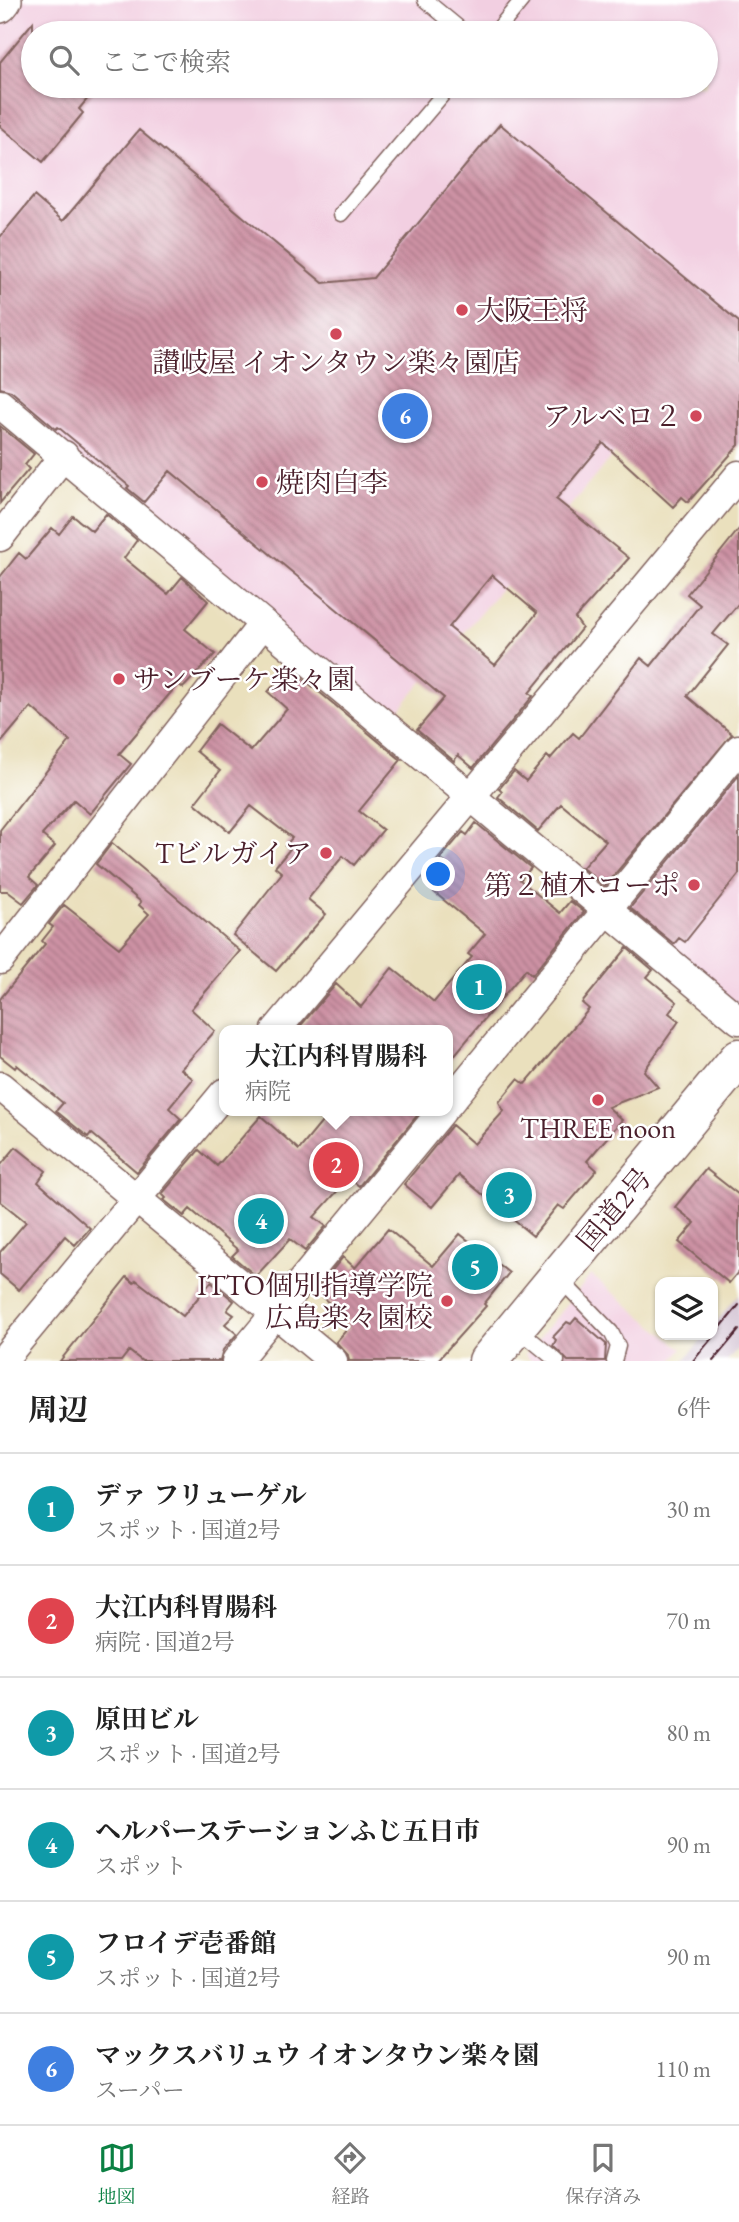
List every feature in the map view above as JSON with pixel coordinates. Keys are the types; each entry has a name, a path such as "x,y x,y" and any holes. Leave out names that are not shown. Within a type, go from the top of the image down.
{"highway":[{"name":"国道2号","path":"488,1361 739,1058"}],"street":[{"path":"0,5 4,0"},
{"path":"0,404 739,1020"},
{"path":"0,537 64,455"},
{"path":"280,1025 739,475"},
{"path":"0,960 262,625"},
{"path":"453,1098 739,749"},
{"path":"0,1086 333,1361"},
{"path":"2,1361 219,1099"},
{"path":"236,1361 438,1116"}],"lane":[{"path":"425,0 450,21"},
{"path":"505,21 522,0"},
{"path":"341,214 440,98"},
{"path":"558,1277 611,1332 618,1346 614,1361"},
{"path":"516,1328 556,1361"}],"shaded area":[{"path":"5,0 739,0 739,421 681,374 390,721 0,406 0,6"},
{"path":"739,752 739,1020 607,911"},
{"path":"591,1275 655,1327 655,1340 671,1340 682,1349 672,1361 532,1361 525,1355"},
{"path":"739,1294 739,1347 727,1361 684,1361 702,1340 718,1340 718,1320"}],"building":[{"path":"21,37 21,98 88,98 79,109 83,113 43,162 0,126 0,62"},
{"path":"500,124 739,322 739,445 688,502 682,497 673,507 603,443 556,499 629,558 575,618 582,628 529,693 533,696 473,768 458,755 454,761 417,730 444,698 170,471 144,502 127,488 129,486 58,427 56,429 11,391 0,388 0,237 34,196 63,221 139,130 323,283 373,278","holes":["492,575 537,613 495,665 449,627"]},
{"path":"0,426 34,454 25,465 29,469 0,503"},
{"path":"106,514 137,540 124,558 168,594 182,577 208,601 185,629 215,654 183,688 178,684 119,754 131,764 90,814 74,800 42,835 55,846 29,877 38,885 23,903 7,891 0,891 0,830 70,741 31,707 0,744 0,577 19,553 26,559 52,528 59,534 73,516 92,531"},
{"path":"739,529 739,603 713,634 728,645 687,696 732,734 605,886 582,868 606,841 561,804 538,831 498,797 502,792 499,789 514,771 526,781 547,756 550,759 573,733 579,738 641,658 651,666 700,605 687,594"},
{"path":"289,667 401,760 359,811 383,830 354,865 343,856 308,899 326,914 276,971 233,935 282,873 275,867 290,849 285,846 292,838 251,806 230,832 195,803 220,771 196,751 217,724 251,751 287,709 268,692"},
{"name":"第２植木コーポ","path":"739,775 739,874 685,942 679,938 674,944 630,908"},
{"path":"476,823 531,868 520,880 560,913 570,901 584,912 532,975 526,969 453,1057 453,1025 301,1025 336,984 361,1007 392,968 434,1002 472,957 468,954 485,934 434,892 453,869 440,859 463,832 467,835"},
{"path":"112,843 240,951 191,1009 215,1031 181,1069 193,1079 169,1108 181,1119 137,1172 91,1133 88,1137 56,1111 63,1103 17,1065 15,1068 0,1056 0,999 45,944 42,941 53,927 49,924 64,905 119,948 149,914 139,905 141,902 96,864"},
{"path":"627,948 653,970 647,977 677,1002 669,1013 679,1021 644,1071 658,1087 608,1107 622,1120 587,1161 597,1170 564,1209 558,1205 533,1236 459,1175 432,1207 404,1184 452,1125 474,1144 504,1111 499,1102 518,1079 525,1084 589,1009 582,1003"},
{"path":"261,1116 299,1150 327,1116 417,1116 359,1186 349,1178 314,1217 326,1226 305,1251 290,1239 256,1276 232,1256 238,1250 190,1209 184,1216 164,1200 166,1198 162,1194 199,1150 217,1166"},
{"path":"16,1147 46,1171 38,1182 90,1228 75,1245 65,1236 19,1290 0,1274 0,1252 26,1222 0,1201 0,1166"},
{"path":"706,1169 739,1195 739,1271 729,1283 679,1242 695,1223 675,1207"},
{"path":"388,1229 433,1266 460,1234 509,1273 484,1304 486,1306 437,1361 349,1361 348,1355 336,1342 349,1327 344,1323 348,1319 315,1291 343,1257 355,1268"},
{"path":"127,1277 134,1283 136,1280 183,1316 211,1282 234,1301 227,1310 234,1315 225,1324 237,1334 223,1350 220,1361 142,1361 129,1351 121,1361 60,1361"},
{"path":"576,1318 606,1344 605,1361 568,1361 553,1346 556,1340 553,1337 567,1322 571,1324"}],"tram line":[{"path":"693,1361 739,1305"},
{"path":"713,1361 739,1330"}],"place":[{"name":"大阪王将","path":"462,310"},
{"name":"讃岐屋 イオンタウン楽々園店","path":"336,334"},
{"name":"マックスバリュウ イオンタウン楽々園","path":"405,416"},
{"name":"アルベロ２","path":"696,416"},
{"name":"焼肉白李","path":"262,482"},
{"name":"サンブーケ楽々園","path":"119,679"},
{"name":"Tビルガイア","path":"326,853"},
{"name":"第２植木コーポ","path":"694,885"},
{"name":"デァ フリューゲル","path":"479,987"},
{"name":"THREE noon","path":"598,1100"},
{"name":"大江内科胃腸科","path":"336,1165"},
{"name":"原田ビル","path":"509,1195"},
{"name":"ヘルパーステーションふじ五日市","path":"261,1221"},
{"name":"フロイデ壱番館","path":"475,1267"},
{"name":"ITTO個別指導学院 広島楽々園校","path":"447,1301"}]}
